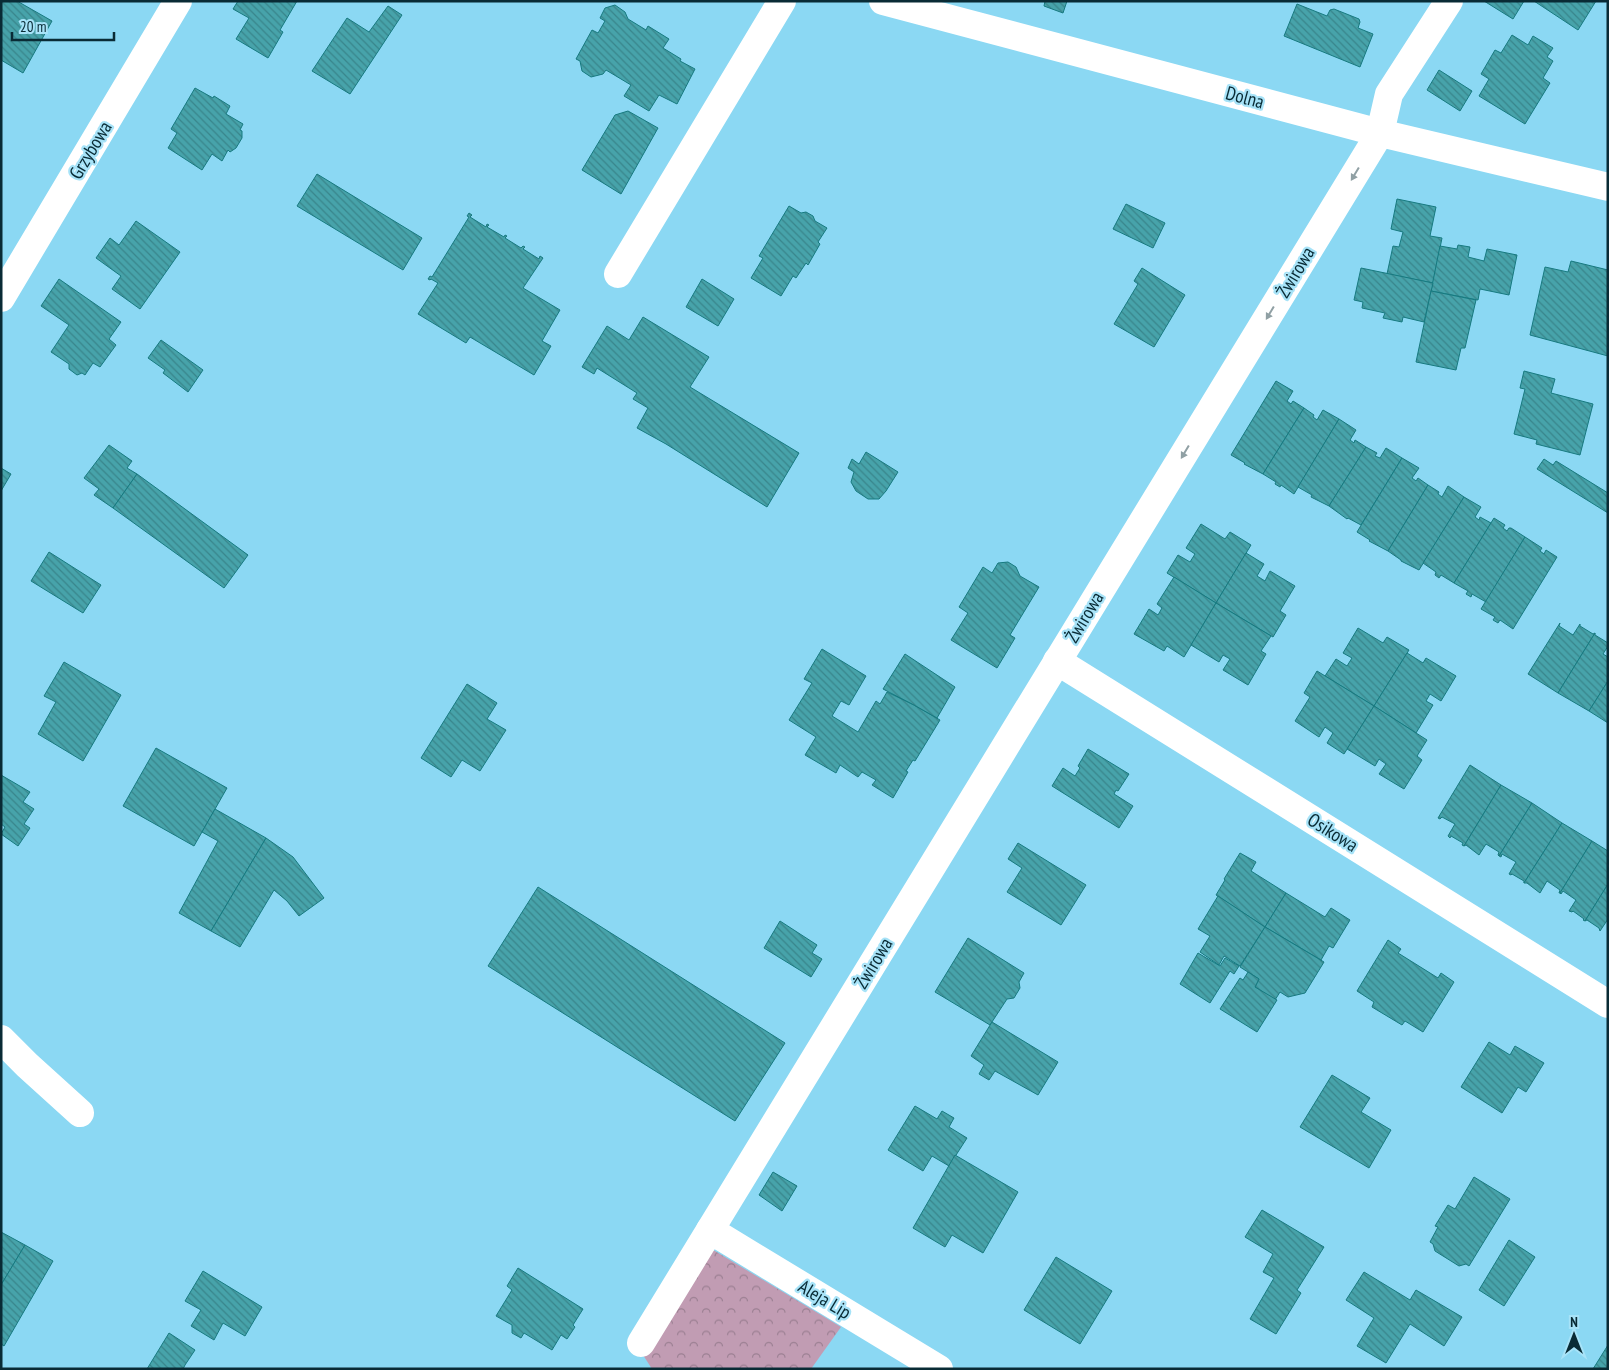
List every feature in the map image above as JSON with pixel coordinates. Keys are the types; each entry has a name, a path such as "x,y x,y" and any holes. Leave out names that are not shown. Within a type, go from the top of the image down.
{"street":[{"name":"Grzybowa","path":"1,298 178,1"},
{"path":"618,274 782,1"},
{"name":"Dolna","path":"883,1 1380,133 1608,188"},
{"name":"Żwirowa","path":"641,1343 1380,133 1389,94 1449,1"},
{"name":"Osikowa","path":"1057,660 1608,1004"},
{"path":"1,1039 26,1065 80,1113"},
{"name":"Aleja Lip","path":"710,1230 940,1369"}],"green space":[{"path":"710,1248 841,1327 811,1369 652,1369 643,1355"}],"building":[{"path":"1,1 17,1 52,21 23,73 1,60"},
{"path":"238,1 297,1 280,30 283,32 268,58 236,39 249,18 233,9"},
{"path":"1045,1 1067,1 1063,13 1044,6"},
{"path":"1484,1 1524,1 1513,19"},
{"path":"1534,1 1596,1 1578,30"},
{"path":"1297,4 1327,16 1330,10 1334,9 1359,19 1358,28 1373,34 1360,67 1284,36"},
{"path":"615,5 625,12 628,19 646,30 648,26 669,39 663,48 681,59 680,61 695,69 677,104 659,95 649,111 624,96 631,85 606,70 603,74 591,77 582,71 580,61 576,59 592,30 598,33 605,21 600,18 605,8"},
{"path":"388,6 402,15 350,94 312,71 347,18 369,32"},
{"path":"1512,35 1528,45 1533,36 1553,48 1547,57 1553,61 1543,78 1550,83 1525,124 1479,96 1489,79 1481,74 1495,50 1501,53"},
{"path":"1439,70 1472,91 1460,111 1427,90"},
{"path":"195,88 213,98 214,96 230,106 226,114 243,124 240,130 242,131 242,138 236,148 230,152 228,150 222,161 212,154 202,170 168,148 177,133 171,129"},
{"path":"628,111 658,128 621,194 582,170 615,115"},
{"path":"317,174 422,238 403,270 297,206"},
{"path":"1397,199 1436,207 1430,236 1442,238 1433,283 1387,274 1393,246 1399,247 1403,232 1391,229"},
{"path":"1126,204 1165,223 1153,248 1113,229"},
{"path":"789,206 801,213 806,212 813,216 815,221 827,228 818,242 820,244 808,265 806,263 796,278 793,276 781,296 751,278 763,258 759,256"},
{"path":"469,213 472,215 470,217 486,227 487,224 489,225 487,227 504,237 505,235 507,236 505,238 521,248 525,247 523,249 539,259 540,256 543,258 523,288 560,310 542,341 551,346 534,375 470,337 466,343 418,314 438,283 428,279 430,276 432,277 469,217 467,216"},
{"path":"136,221 180,252 140,309 112,289 121,276 96,258 110,238 119,245"},
{"path":"1458,245 1470,247 1468,257 1484,261 1487,249 1517,255 1509,295 1480,289 1478,300 1431,291 1440,246 1457,249"},
{"path":"1571,261 1608,270 1608,356 1530,335 1545,267 1568,272"},
{"path":"1142,268 1185,295 1154,347 1114,324 1138,284 1134,281"},
{"path":"1361,268 1433,283 1424,322 1403,317 1402,322 1383,318 1385,313 1362,308 1363,302 1354,300"},
{"path":"59,279 121,322 109,339 116,345 100,367 93,363 85,375 82,373 77,375 69,369 69,364 51,352 69,325 41,306"},
{"path":"702,279 734,299 718,326 686,307"},
{"path":"1431,291 1476,300 1465,348 1461,348 1456,370 1416,362"},
{"path":"643,317 709,357 690,387 799,453 767,507 637,428 648,408 633,399 637,393 597,368 594,374 582,367 607,326 629,340"},
{"path":"161,340 203,370 188,392 163,373 165,370 148,358"},
{"path":"1524,371 1555,379 1551,393 1593,404 1580,455 1536,444 1537,440 1514,434 1525,389 1520,388"},
{"path":"1276,381 1293,391 1287,401 1291,404 1293,401 1304,408 1263,474 1231,455"},
{"path":"1304,408 1314,415 1313,417 1317,420 1323,410 1339,419 1294,494 1281,485 1280,487 1275,484 1276,482 1263,474"},
{"path":"1339,419 1356,430 1350,440 1354,443 1355,440 1366,447 1329,506 1311,497 1312,495 1298,487"},
{"path":"109,445 132,461 127,468 137,474 113,508 94,495 99,489 84,478"},
{"path":"1366,447 1377,453 1375,456 1380,458 1386,448 1402,458 1361,525 1347,519 1329,506"},
{"path":"866,452 898,472 879,499 868,499 856,491 851,482 854,472 848,468 852,459 859,464"},
{"path":"1402,458 1419,468 1412,478 1416,481 1418,478 1428,485 1388,551 1357,532"},
{"path":"1544,459 1553,465 1556,461 1608,493 1608,513 1537,469"},
{"path":"1,468 11,474 1,491"},
{"path":"137,474 248,555 224,588 113,508"},
{"path":"1428,485 1439,492 1438,494 1442,497 1448,486 1464,497 1419,570 1401,561 1388,551"},
{"path":"1464,497 1481,507 1475,517 1479,520 1480,517 1491,523 1454,583 1441,575 1439,578 1435,575 1436,572 1423,563"},
{"path":"1494,518 1505,525 1503,528 1507,531 1511,528 1525,537 1486,602 1472,594 1471,597 1466,594 1468,591 1454,583"},
{"path":"1201,524 1225,539 1230,532 1251,545 1216,603 1167,573 1178,555 1190,562 1195,554 1186,548"},
{"path":"1525,537 1542,548 1540,551 1544,554 1546,550 1557,557 1513,629 1500,620 1498,623 1493,620 1495,617 1481,609"},
{"path":"49,552 101,585 83,613 31,581"},
{"path":"1246,553 1264,564 1257,576 1265,581 1270,571 1295,586 1280,611 1286,615 1273,637 1216,603"},
{"path":"1008,562 1016,567 1020,576 1039,587 1010,635 1015,638 997,668 951,640 968,613 959,607 983,567 992,573 998,563"},
{"path":"1174,577 1216,603 1184,657 1167,646 1164,651 1134,634 1149,609 1158,615 1162,608 1157,604"},
{"path":"1216,603 1271,636 1261,651 1266,654 1248,685 1223,670 1230,659 1223,655 1219,662 1191,645"},
{"path":"1560,623 1559,626 1573,635 1580,624 1580,626 1593,634 1595,633 1558,693 1528,674"},
{"path":"1358,628 1383,643 1387,637 1409,650 1374,706 1325,676 1336,659 1347,666 1352,658 1343,653"},
{"path":"1595,633 1595,635 1608,643 1603,654 1608,657 1608,681 1589,711 1558,693"},
{"path":"822,649 866,676 849,705 841,701 832,716 858,732 876,701 880,704 887,692 940,720 915,761 913,760 906,771 908,772 893,798 872,785 876,780 862,772 858,777 840,765 836,773 805,755 816,737 789,720 812,683 804,679"},
{"path":"1407,653 1423,663 1426,658 1456,676 1441,701 1430,694 1426,701 1433,705 1416,733 1374,706"},
{"path":"905,654 955,687 937,718 883,689"},
{"path":"64,662 121,695 83,761 38,734 56,702 44,696"},
{"path":"1317,671 1374,706 1344,754 1327,743 1333,733 1325,727 1319,737 1295,721 1310,697 1304,693"},
{"path":"1608,681 1608,723 1589,711"},
{"path":"467,684 497,703 487,719 506,730 480,771 462,760 451,777 421,758"},
{"path":"1374,706 1427,740 1417,756 1422,760 1404,789 1379,774 1386,764 1379,759 1375,766 1347,749"},
{"path":"156,748 227,788 194,846 123,806"},
{"path":"1088,749 1129,774 1114,794 1133,806 1119,828 1052,786 1063,768 1075,776 1080,768 1078,766"},
{"path":"1470,765 1501,785 1464,846 1462,845 1463,843 1448,836 1455,824 1442,817 1438,818"},
{"path":"1,775 30,792 23,802 34,809 24,824 30,828 18,846 1,834 5,827 1,824"},
{"path":"1501,785 1532,803 1499,856 1499,852 1486,844 1479,855 1466,845 1464,846"},
{"path":"1532,803 1562,823 1524,883 1524,881 1509,874 1516,862 1502,854 1501,857 1499,856"},
{"path":"215,809 266,838 211,931 179,913 218,841 202,832"},
{"path":"1562,823 1592,841 1560,893 1560,890 1547,881 1540,893 1527,883 1524,883"},
{"path":"266,838 293,857 324,898 299,916 287,901 274,890 240,947 211,931"},
{"path":"1592,841 1608,851 1608,884 1585,921 1573,911 1569,911 1576,900 1563,891 1560,893"},
{"path":"1018,843 1086,885 1061,925 1007,892 1022,868 1008,859"},
{"path":"1240,853 1256,862 1251,871 1286,893 1265,927 1216,895"},
{"path":"1608,884 1608,919 1600,931 1599,928 1587,920 1585,921"},
{"path":"538,887 785,1043 735,1121 488,966"},
{"path":"1286,893 1325,917 1331,908 1350,920 1333,948 1329,946 1321,960 1265,927"},
{"path":"1218,896 1265,927 1240,966 1224,956 1219,965 1200,952 1210,936 1198,929"},
{"path":"780,921 817,945 812,953 822,959 811,977 764,948"},
{"path":"1265,927 1324,962 1305,993 1288,997 1280,992 1275,1000 1255,987 1259,979 1240,967"},
{"path":"968,938 1024,973 1019,982 1020,988 1014,998 1007,999 990,1025 935,992"},
{"path":"1388,940 1401,949 1398,953 1438,978 1441,973 1454,982 1423,1032 1405,1021 1402,1025 1372,1007 1374,1002 1357,991"},
{"path":"1198,953 1220,966 1225,958 1239,966 1234,974 1230,971 1210,1003 1180,984"},
{"path":"1248,972 1259,979 1255,987 1277,1000 1257,1032 1220,1009 1240,978 1243,980"},
{"path":"992,1022 1058,1062 1038,1095 995,1071 989,1080 979,1074 984,1065 971,1056"},
{"path":"1489,1042 1510,1055 1515,1046 1544,1063 1526,1092 1518,1087 1502,1113 1461,1087"},
{"path":"1332,1075 1370,1098 1361,1112 1391,1130 1369,1168 1300,1127"},
{"path":"915,1106 937,1119 942,1111 954,1118 949,1127 967,1138 949,1166 932,1156 923,1171 888,1150"},
{"path":"955,1155 1018,1192 983,1253 952,1235 945,1247 913,1228"},
{"path":"773,1172 797,1186 782,1211 759,1195"},
{"path":"1474,1177 1510,1199 1469,1266 1466,1264 1459,1266 1435,1251 1433,1244 1430,1242 1438,1227 1435,1226 1448,1205 1455,1209"},
{"path":"1262,1210 1324,1247 1297,1290 1301,1293 1276,1334 1250,1319 1274,1278 1263,1272 1273,1254 1245,1237"},
{"path":"1,1232 25,1245 1,1285"},
{"path":"1509,1240 1535,1257 1504,1306 1479,1290"},
{"path":"25,1245 53,1261 4,1346 1,1344 1,1285"},
{"path":"1056,1257 1112,1291 1080,1344 1024,1310"},
{"path":"518,1268 583,1309 567,1339 561,1335 552,1350 524,1333 521,1338 512,1333 512,1325 496,1316 512,1290 507,1286"},
{"path":"203,1271 262,1307 245,1336 223,1323 214,1340 191,1326 201,1310 185,1301"},
{"path":"1364,1272 1410,1300 1416,1290 1462,1317 1444,1346 1410,1324 1386,1363 1357,1346 1374,1318 1346,1300"},
{"path":"169,1333 195,1350 183,1369 147,1369"},
{"path":"1608,1345 1608,1369 1593,1369"}]}
